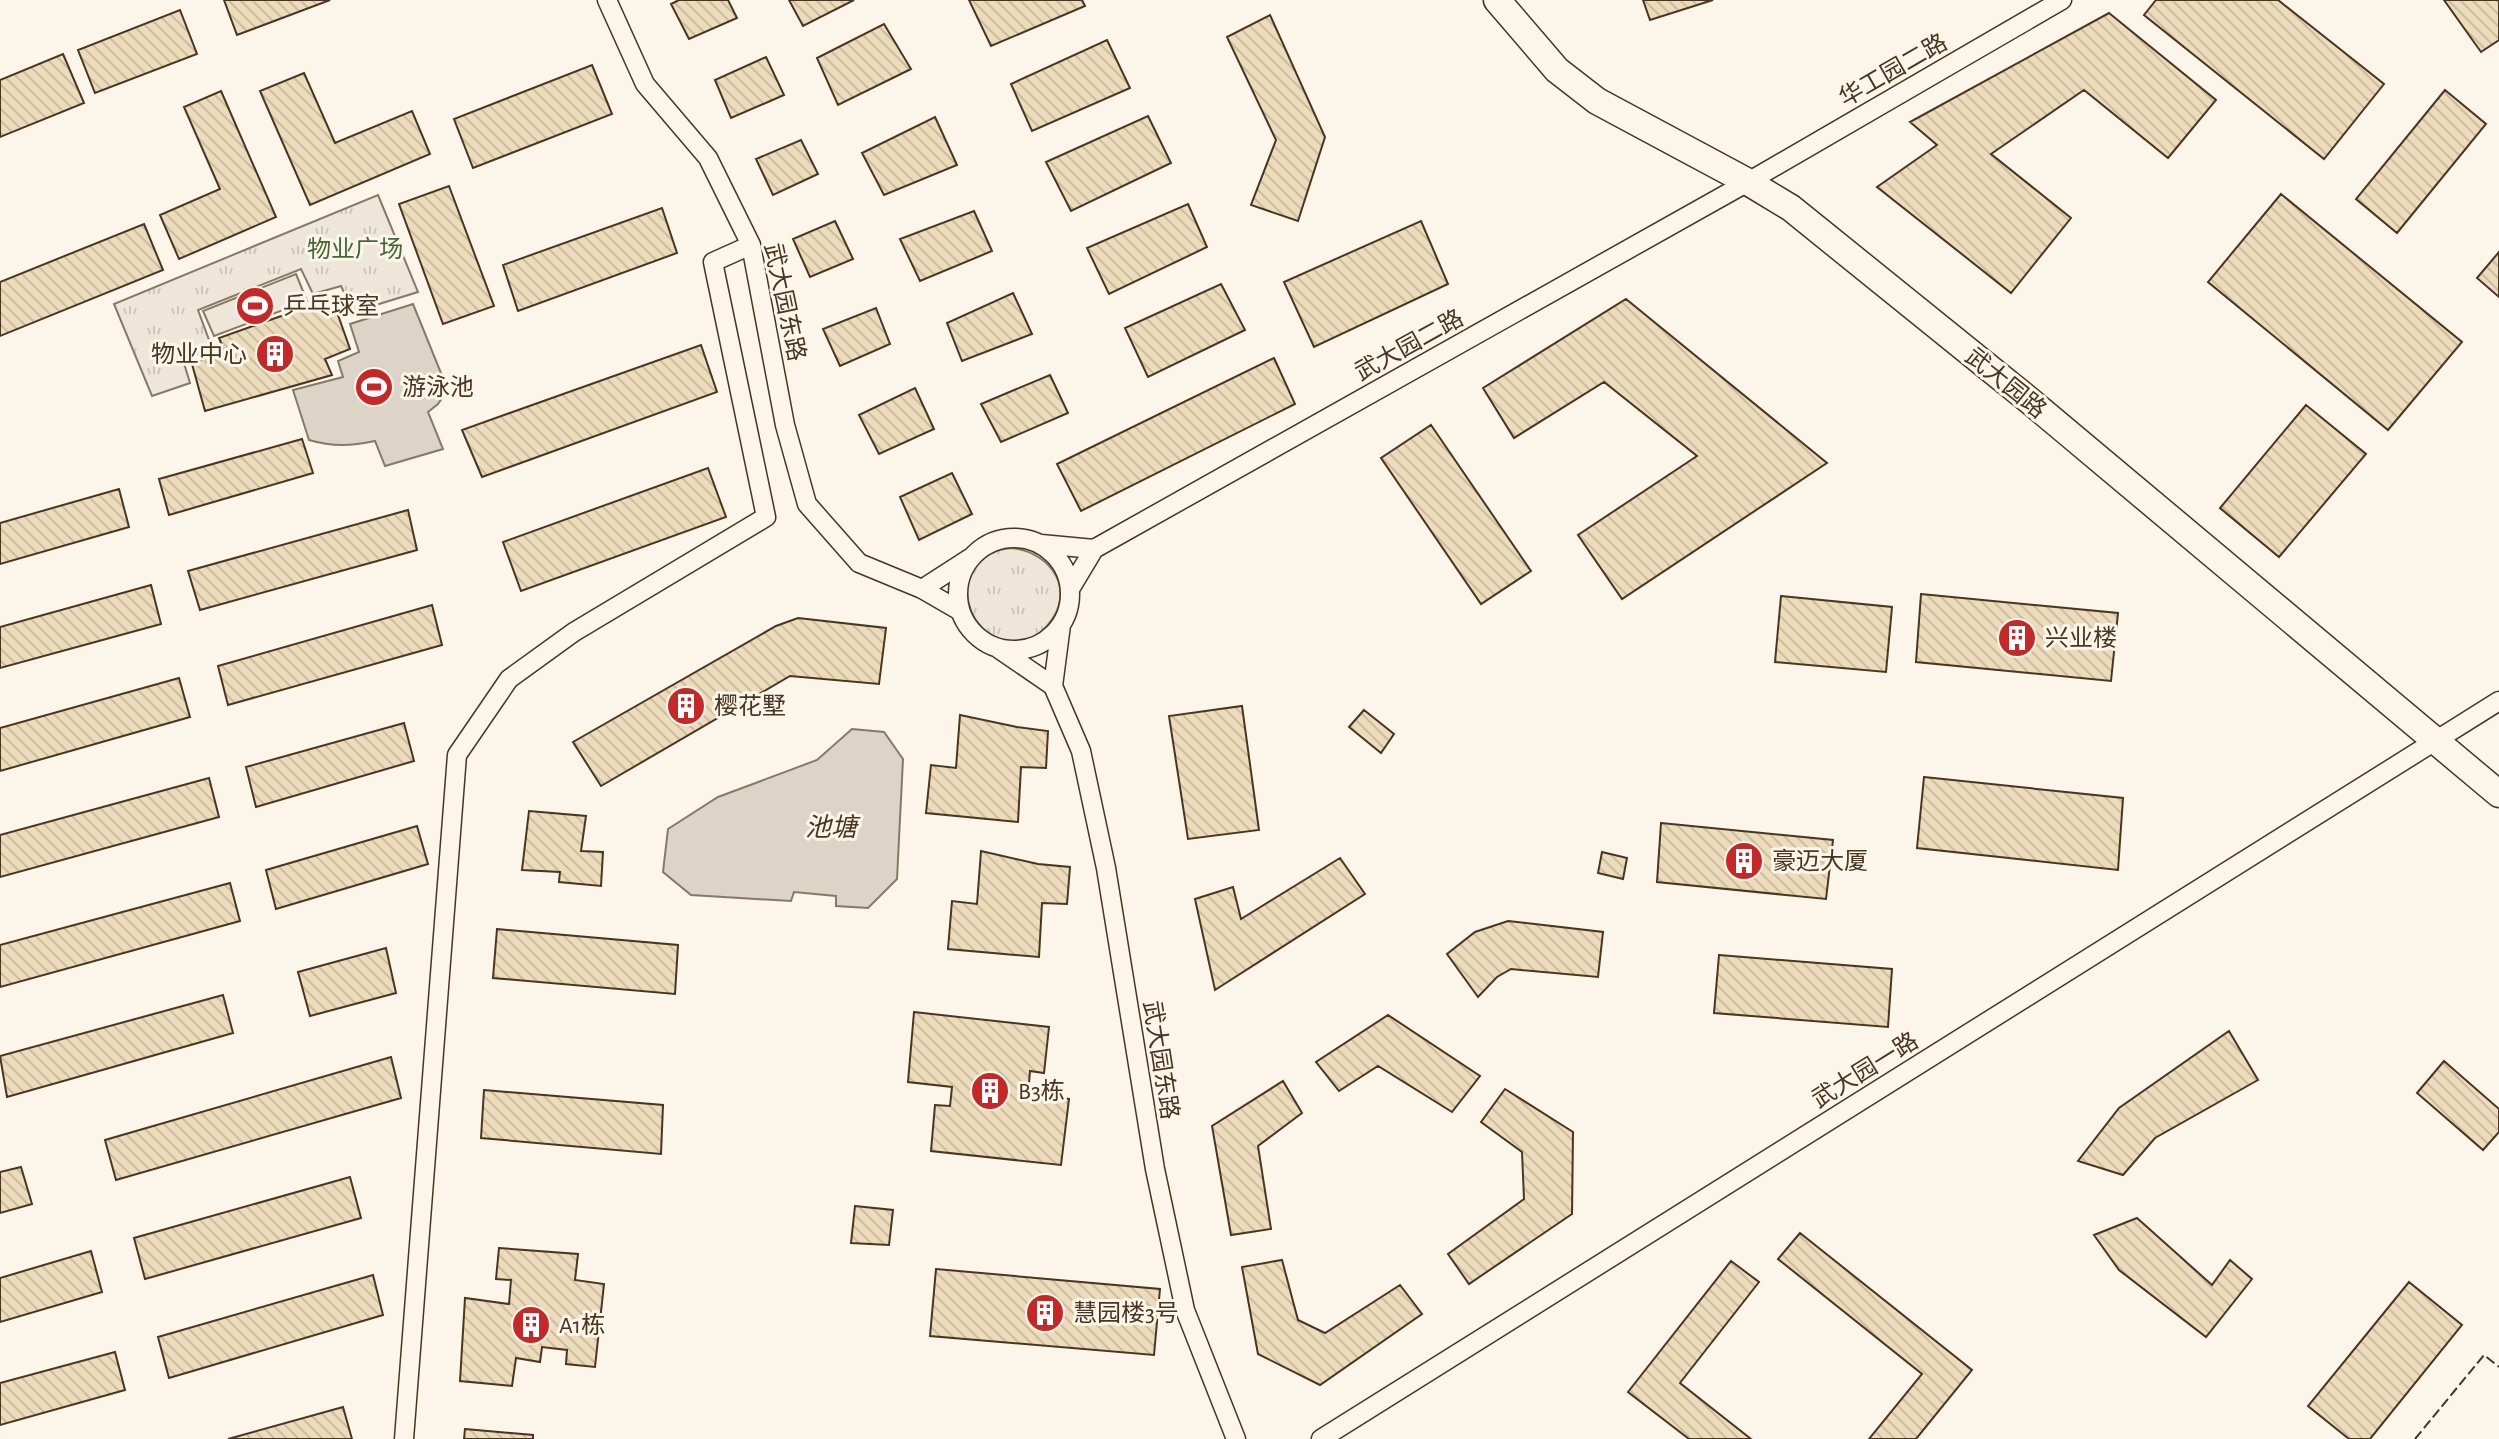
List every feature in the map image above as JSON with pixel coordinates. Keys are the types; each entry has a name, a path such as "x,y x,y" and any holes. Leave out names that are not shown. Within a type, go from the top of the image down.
{"street":[{"name":"武大园东路","path":"607,0 645,84 708,158 751,245 785,425 807,504 859,563 922,589 960,611"},
{"name":"武大园路","path":"1497,0 1557,70 1597,101 1791,208 2030,401 2499,794"},
{"name":"华工园二路","path":"1748,182 2062,0"},
{"name":"武大园二路","path":"1094,549 1748,182"},
{"path":"404,1439 457,755 509,679 574,632 766,517 713,262 751,245"},
{"path":"922,589 985,546 1002,539 1021,538 1039,544 1094,549 1070,589"},
{"path":"998,648 1015,650 1033,647 1049,638 1061,625 1069,608 1070,589 1065,570 1055,555 1039,544"},
{"path":"970,558 959,584 960,611 968,628 981,640 998,648 1053,686 1061,625"},
{"name":"武大园东路","path":"1053,686 1081,751 1106,868 1155,1169 1185,1310 1236,1439"},
{"name":"武大园一路","path":"1321,1439 2499,701"}],"green space":[{"name":"物业广场","path":"378,195 418,292 353,312 341,286 313,294 301,269 198,310 212,348 183,360 190,383 152,396 114,304"},
{"name":"乒乓球室","path":"296,274 307,301 214,336 203,311"},
{"path":"1012,548 1027,551 1049,566 1060,588 1056,613 1040,633 1027,640 1006,641 989,633 976,620 968,603 968,584 974,568 988,555"}],"water":[{"name":"游泳池","path":"413,304 446,392 428,412 443,449 385,466 375,441 342,445 309,440 293,390 343,377 338,361 359,352 350,324"},
{"name":"池塘","path":"852,729 884,732 903,759 897,879 868,908 836,906 836,896 794,892 791,901 691,895 663,872 668,829 718,797 817,760"}],"building":[{"path":"224,0 330,0 237,35"},
{"path":"679,0 728,0 737,18 689,39 671,4"},
{"path":"789,0 854,0 803,26"},
{"path":"969,0 1082,0 1085,6 991,46"},
{"path":"1643,0 1713,0 1650,20"},
{"path":"2156,0 2278,0 2384,84 2324,159 2144,15"},
{"path":"2444,0 2499,0 2499,40 2481,52"},
{"path":"180,10 197,54 95,93 78,50"},
{"path":"2109,13 2216,100 2168,158 2084,90 1991,154 2071,218 2011,293 1877,187 1937,145 1910,122"},
{"path":"1270,15 1325,137 1298,221 1251,205 1276,140 1227,37"},
{"path":"884,24 911,69 838,105 817,58"},
{"path":"1107,40 1130,88 1032,131 1011,84"},
{"path":"63,54 84,103 0,137 0,80"},
{"path":"766,57 784,95 731,118 715,80"},
{"path":"592,65 612,114 473,168 454,119"},
{"path":"304,73 335,143 412,111 430,154 310,205 260,91"},
{"path":"2445,90 2486,124 2397,233 2356,199"},
{"path":"221,91 276,217 179,259 160,215 220,189 184,107"},
{"path":"1148,116 1171,163 1071,211 1046,162"},
{"path":"935,117 957,165 884,195 862,153"},
{"path":"801,140 818,174 773,195 756,159"},
{"path":"449,186 494,306 443,324 399,204"},
{"path":"2281,194 2462,342 2388,430 2208,282"},
{"path":"1188,204 1207,247 1109,294 1087,248"},
{"path":"662,208 677,253 518,311 503,265"},
{"path":"974,211 992,251 920,281 900,239"},
{"path":"835,221 853,259 810,277 793,239"},
{"path":"1421,221 1448,284 1314,347 1284,282"},
{"path":"144,224 163,270 0,336 0,282"},
{"path":"2499,252 2499,297 2477,278"},
{"path":"1221,284 1245,330 1148,377 1125,328"},
{"path":"1013,293 1032,334 962,361 947,323"},
{"name":"物业中心","path":"332,298 350,349 325,359 332,375 205,411 192,364 224,350 219,338"},
{"path":"1626,299 1827,463 1622,599 1578,535 1697,456 1604,382 1514,438 1483,388"},
{"path":"876,308 890,344 840,366 823,329"},
{"path":"701,345 717,392 482,477 462,430"},
{"path":"1274,358 1295,404 1081,511 1057,464"},
{"path":"1050,375 1068,413 1001,442 981,404"},
{"path":"915,388 934,429 879,454 859,415"},
{"path":"2306,405 2366,454 2279,557 2220,508"},
{"path":"1431,425 1531,571 1481,604 1381,458"},
{"path":"302,439 313,473 169,515 159,479"},
{"path":"708,468 726,517 521,591 503,542"},
{"path":"952,473 972,514 919,540 900,497"},
{"path":"119,489 129,527 0,564 0,523"},
{"path":"408,510 417,550 200,610 188,571"},
{"path":"151,585 161,624 0,668 0,627"},
{"name":"兴业楼","path":"1921,594 2118,613 2111,681 1916,662"},
{"path":"1781,596 1892,607 1886,672 1775,662"},
{"path":"432,605 442,645 228,705 218,666"},
{"name":"樱花墅","path":"798,618 886,628 879,684 790,676 601,786 573,742 776,626"},
{"path":"179,678 190,717 0,771 0,728"},
{"path":"1242,706 1259,830 1188,839 1169,716"},
{"path":"1364,710 1394,734 1381,753 1349,727"},
{"path":"960,715 1048,731 1046,768 1021,767 1018,822 926,813 931,765 956,768"},
{"path":"404,723 414,761 256,807 246,767"},
{"path":"1924,777 2123,798 2118,870 1917,848"},
{"path":"209,778 219,817 0,877 0,835"},
{"path":"529,811 586,816 581,851 603,852 601,886 559,882 560,872 522,870"},
{"name":"豪迈大厦","path":"1661,823 1833,840 1826,899 1657,882"},
{"path":"417,826 428,864 276,909 266,870"},
{"path":"981,851 1038,864 1070,867 1067,904 1042,903 1039,957 948,949 952,901 977,904"},
{"path":"1602,852 1627,858 1623,879 1598,873"},
{"path":"1340,858 1365,894 1215,990 1195,899 1233,887 1241,919"},
{"path":"230,883 240,921 0,987 0,945"},
{"path":"1508,921 1603,932 1598,977 1511,969 1497,977 1478,997 1447,954 1475,932"},
{"path":"497,929 678,945 675,994 493,978"},
{"path":"386,948 396,993 310,1016 298,972"},
{"path":"1719,955 1892,969 1888,1027 1714,1013"},
{"path":"223,995 233,1033 7,1097 0,1056"},
{"name":"B3栋","path":"914,1012 1049,1027 1044,1073 1030,1071 1028,1095 1069,1099 1061,1165 931,1151 935,1105 950,1106 952,1087 908,1082"},
{"path":"1388,1015 1480,1076 1452,1112 1378,1066 1339,1091 1316,1062"},
{"path":"2229,1031 2258,1080 2155,1138 2123,1175 2078,1161 2119,1108"},
{"path":"391,1057 401,1098 116,1180 105,1140"},
{"path":"2444,1061 2499,1109 2499,1132 2483,1150 2417,1093"},
{"path":"1283,1081 1302,1113 1258,1146 1271,1229 1231,1235 1212,1126"},
{"path":"1505,1089 1573,1132 1572,1214 1469,1284 1448,1254 1524,1199 1522,1152 1481,1122"},
{"path":"484,1090 663,1105 661,1154 481,1138"},
{"path":"21,1167 32,1204 0,1213 0,1172"},
{"path":"350,1177 361,1218 145,1279 134,1238"},
{"path":"855,1206 893,1210 889,1245 851,1243"},
{"path":"2137,1218 2212,1285 2230,1260 2252,1279 2206,1337 2119,1270 2094,1235"},
{"path":"1800,1233 1972,1370 1916,1439 1869,1439 1922,1374 1778,1259"},
{"name":"A1栋","path":"499,1248 578,1254 575,1280 604,1284 595,1367 566,1364 567,1350 542,1347 540,1362 516,1358 512,1386 460,1381 465,1298 509,1304 511,1280 496,1279"},
{"path":"91,1251 102,1292 0,1322 0,1278"},
{"path":"1282,1260 1298,1320 1325,1333 1400,1285 1422,1314 1320,1385 1258,1354 1242,1267"},
{"path":"1731,1261 1759,1282 1680,1383 1751,1439 1689,1439 1628,1392"},
{"name":"慧园楼3号","path":"936,1269 1160,1289 1154,1355 930,1336"},
{"path":"373,1275 383,1315 169,1378 158,1337"},
{"path":"2409,1282 2462,1325 2370,1439 2349,1439 2308,1406"},
{"path":"115,1352 125,1390 0,1425 0,1383"},
{"path":"343,1407 352,1439 228,1439"},
{"path":"465,1429 533,1435 533,1439 464,1439"}],"fence":[{"path":"2415,1439 2484,1355 2499,1367"}],"place":[{"name":"乒乓球室","path":"255,306"},
{"name":"物业中心","path":"275,354"},
{"name":"游泳池","path":"374,387"},
{"name":"兴业楼","path":"2017,638"},
{"name":"樱花墅","path":"686,706"},
{"name":"豪迈大厦","path":"1744,861"},
{"name":"B3栋","path":"990,1091"},
{"name":"慧园楼3号","path":"1045,1313"},
{"name":"A1栋","path":"531,1325"}]}
